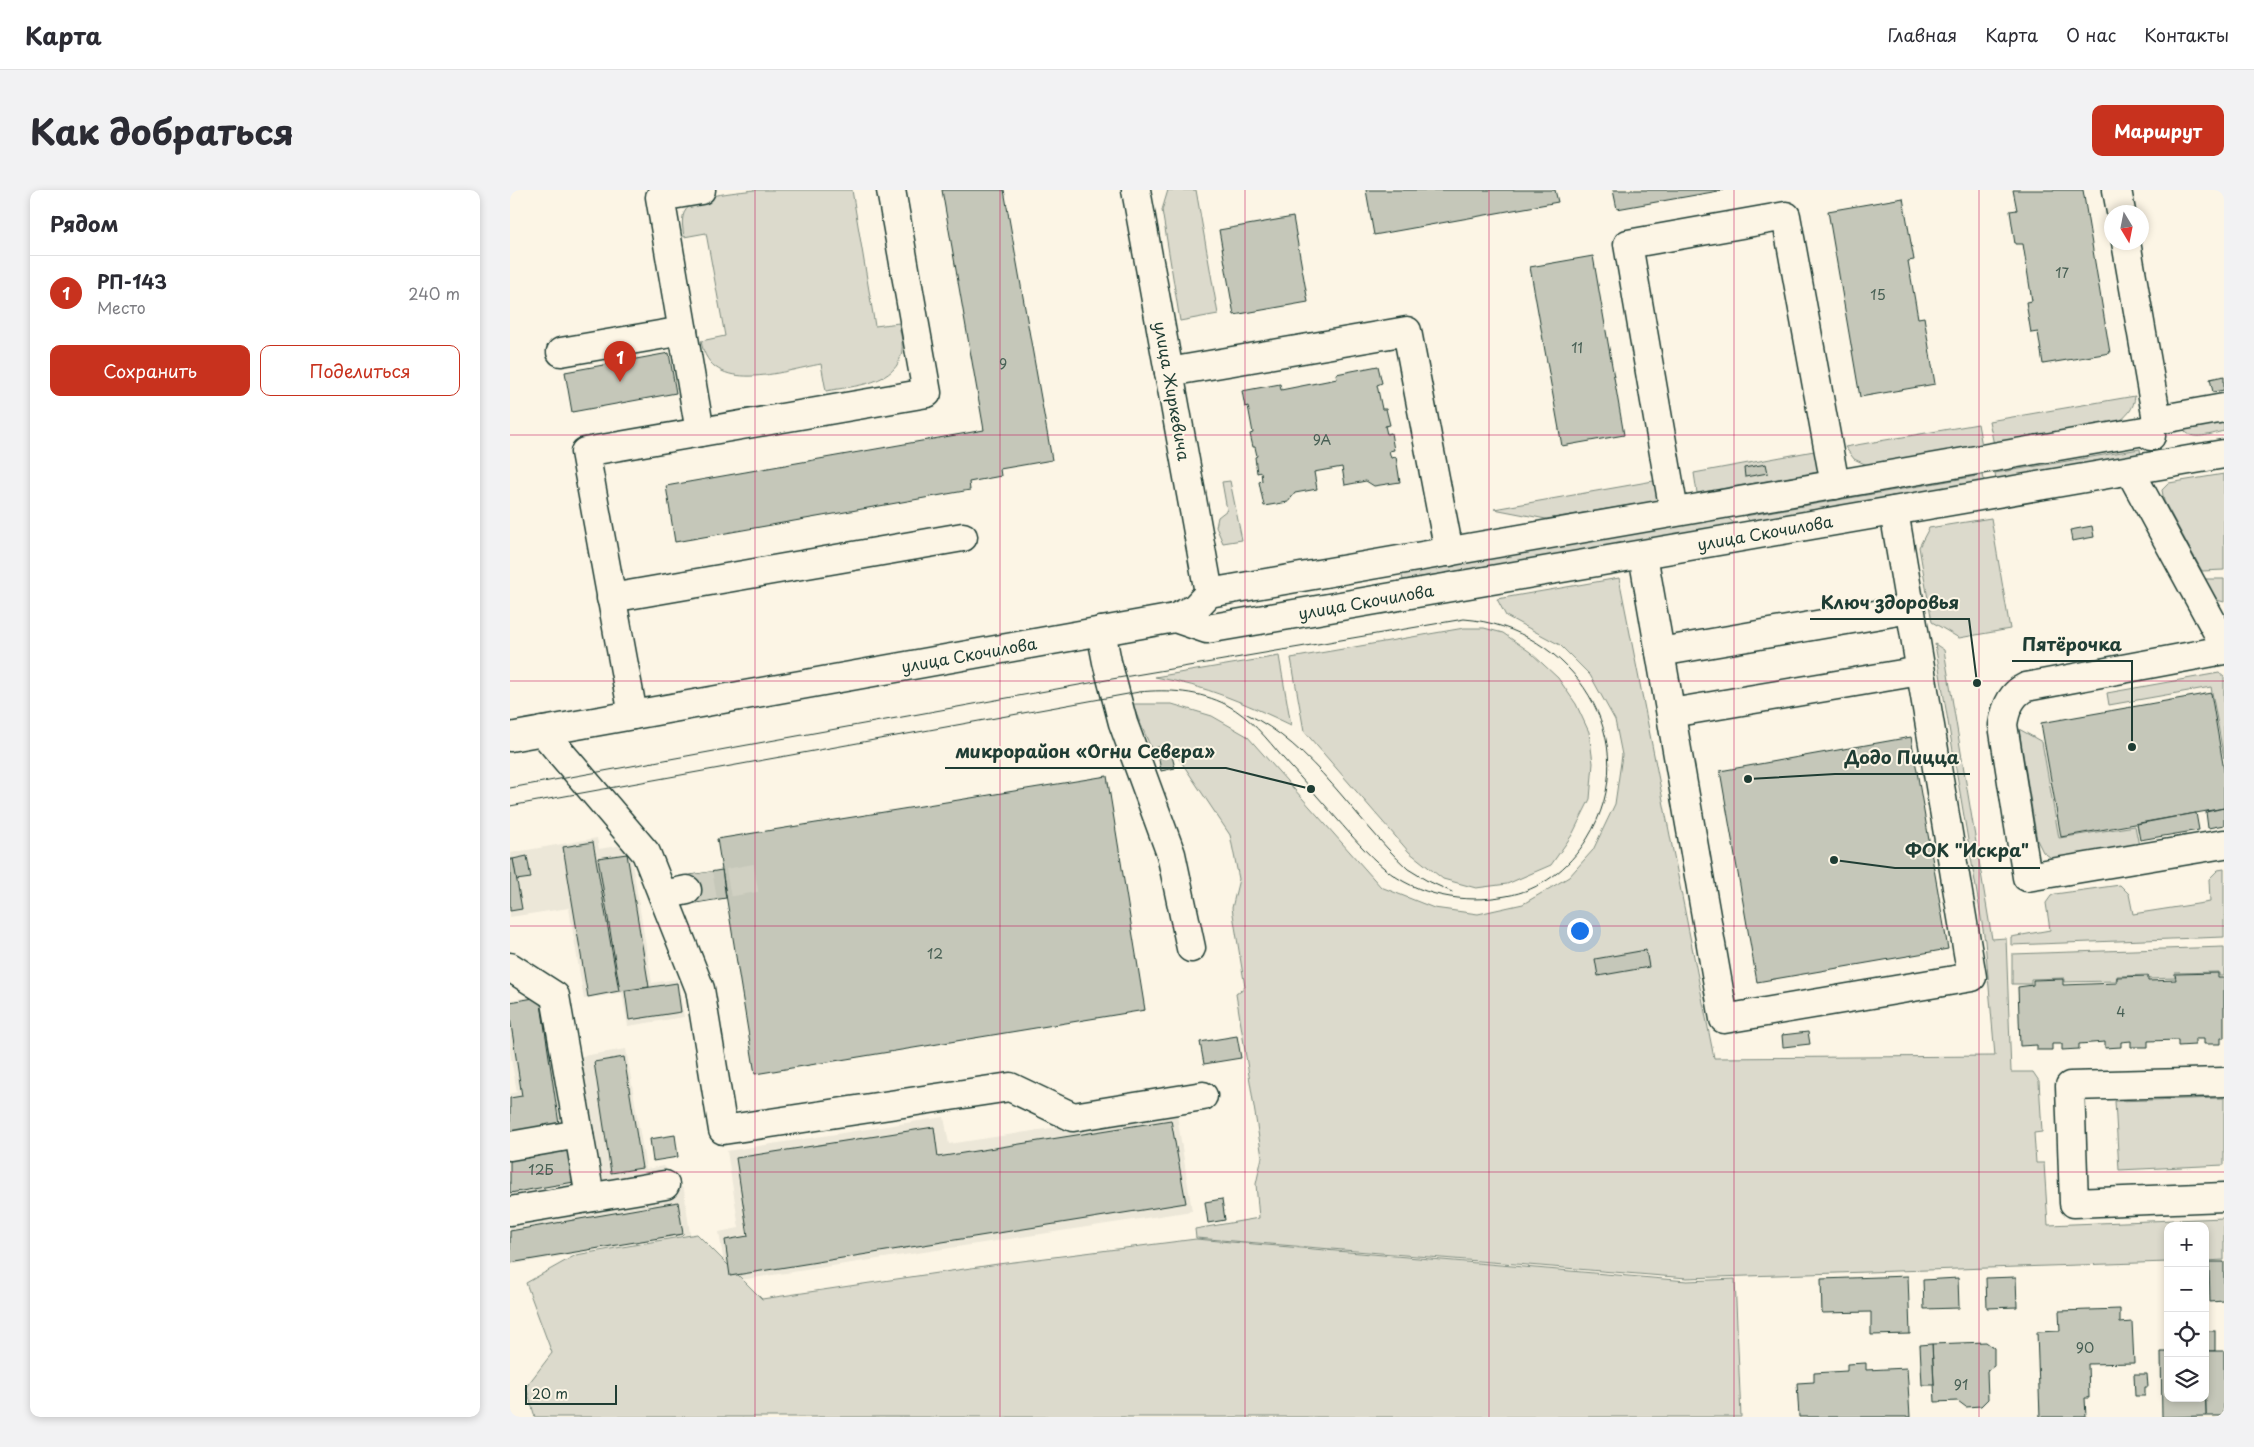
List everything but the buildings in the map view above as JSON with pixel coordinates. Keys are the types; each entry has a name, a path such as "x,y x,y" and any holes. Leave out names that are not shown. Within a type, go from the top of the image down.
{"street":[{"path":"700,432 660,197 701,190"},
{"path":"632,715 585,452 927,393 891,190"},
{"name":"улица Жиркевича","path":"1136,190 1209,593"},
{"path":"2117,190 2120,205"},
{"path":"1674,512 1628,244 1786,216 1835,485"},
{"path":"2127,250 2158,466"},
{"path":"561,352 683,331"},
{"path":"1169,372 1407,331 1449,552"},
{"path":"1176,618 1195,608 1209,593 1835,485 2153,425 2224,408"},
{"name":"улица Скочилова","path":"510,737 1176,618 1207,629 2224,454"},
{"path":"2130,471 2224,644"},
{"path":"1643,554 1724,1020 1972,977 1894,511"},
{"path":"611,598 963,537"},
{"path":"1660,652 1910,610"},
{"path":"1101,631 1107,662 1124,723 1171,854 1191,948"},
{"path":"2224,650 2026,686 2019,690 2010,702 2004,725 2027,877 2224,844"},
{"path":"1671,713 1920,671"},
{"path":"542,731 646,853 675,892 700,989 723,1130 1010,1087 1073,1117 1203,1096"},
{"path":"510,967 555,996 590,1197"},
{"path":"2224,1082 2070,1086 2074,1203 2224,1197"},
{"path":"510,1146 579,1134"},
{"path":"510,1211 665,1185"}],"shaded area":[{"path":"754,190 852,190 875,326 899,323 902,350 899,362 893,370 873,382 826,391 821,364 769,375 750,376 733,375 718,369 707,358 701,341 725,336 706,233 684,237 683,216 689,207 705,198"},
{"path":"1168,190 1196,190 1218,314 1180,321 1162,210"},
{"path":"2135,396 2129,412 2117,423 1994,445 1989,421"},
{"path":"2224,417 2224,431 2206,435 2193,436 2188,434 2182,424"},
{"path":"1978,424 1982,446 1869,466 1854,459 1845,447"},
{"path":"2140,449 2141,456 1996,481 1995,473"},
{"path":"1814,451 1818,472 1697,493 1694,473"},
{"path":"2224,474 2224,570 2202,571 2164,501 2162,490 2169,483"},
{"path":"1983,475 1985,483 1751,522 1745,516"},
{"path":"1659,480 1662,500 1546,519 1494,509"},
{"path":"1230,481 1242,540 1223,543 1216,527 1218,517 1227,510 1222,482"},
{"path":"1727,517 1736,525 1403,580 1401,572"},
{"path":"1991,518 2010,629 1959,638 1932,622 1919,547 1929,528"},
{"path":"1619,578 1714,1058 1995,1056 1985,941 1935,644 1944,650 1992,939 2006,938 2011,1072 2033,1072 2039,1081 2042,1132 2034,1133 2036,1163 2044,1163 2048,1225 2224,1218 2224,1260 2209,1261 2209,1222 2164,1222 2164,1262 1687,1278 1196,1238 1195,1229 1259,1218 1256,1184 1262,1157 1236,994 1245,987 1232,908 1239,879 1230,835 1170,745 1151,748 1132,704 1172,704 1212,716 1247,736 1381,887 1434,908 1478,914 1523,904 1569,877 1593,850 1615,804 1622,755 1615,720 1590,675 1560,645 1506,616 1497,599"},
{"path":"2202,579 2224,579 2224,602 2213,599"},
{"path":"1464,628 1484,628 1503,633 1530,652 1558,678 1576,704 1589,732 1593,763 1590,799 1572,835 1551,865 1507,884 1476,888 1443,879 1409,852 1304,731 1291,658"},
{"path":"1279,656 1291,725 1258,709 1208,690 1155,677"},
{"path":"2219,673 2224,677 2224,758 2211,687 2109,705 2107,693"},
{"path":"2019,729 2042,742 2059,838 2135,826 2139,846 2054,860 2043,852 2037,840"},
{"path":"597,838 599,849 629,844 652,983 677,979 684,1017 628,1026 622,993 584,999 569,908 510,917 510,853"},
{"path":"2224,869 2224,937 2011,945 2011,937 2050,930 2046,903 2055,894 2120,885 2129,894 2133,914 2210,902 2209,879 2218,870"},
{"path":"2224,947 2224,976 2219,976 2219,972 2175,973 2175,978 2149,979 2148,975 2117,976 2116,981 2064,982 2064,978 2031,979 2031,984 2012,984 2012,954"},
{"path":"546,994 558,1060 626,1049 646,1169 664,1166 684,1190 690,1234 510,1265 510,1094 517,1092 510,1052 510,1000"},
{"path":"2224,1098 2224,1165 2119,1170 2115,1101"},
{"path":"1176,1109 1192,1211 727,1282 719,1232 739,1228 727,1151 944,1117 949,1144"},
{"path":"697,1234 762,1299 998,1264 1196,1239 1687,1281 1735,1279 1741,1417 535,1417 526,1387 552,1353 526,1283 576,1255"}],"tunnel":[{"path":"687,890 761,877"}],"tram line":[{"path":"510,788 1112,679 1464,619 1503,627 1537,643 1566,666 1589,695 1603,728 1609,764 1604,802 1587,839 1571,860 1562,869 1531,889 1506,896 1474,899 1442,896 1397,878 1360,845 1251,722 1217,700 1184,692 1139,692 510,806"},
{"path":"1245,713 1270,727 1313,763 1369,828 1408,869 1452,892"}],"place":[{"name":"РП-143","path":"620,382"},
{"name":"Ключ здоровья","path":"1977,683"},
{"name":"Пятёрочка","path":"2132,747"},
{"name":"Додо Пицца","path":"1748,779"},
{"name":"микрорайон «Огни Севера»","path":"1311,789"},
{"name":"ФОК \"Искра\"","path":"1834,860"}]}
